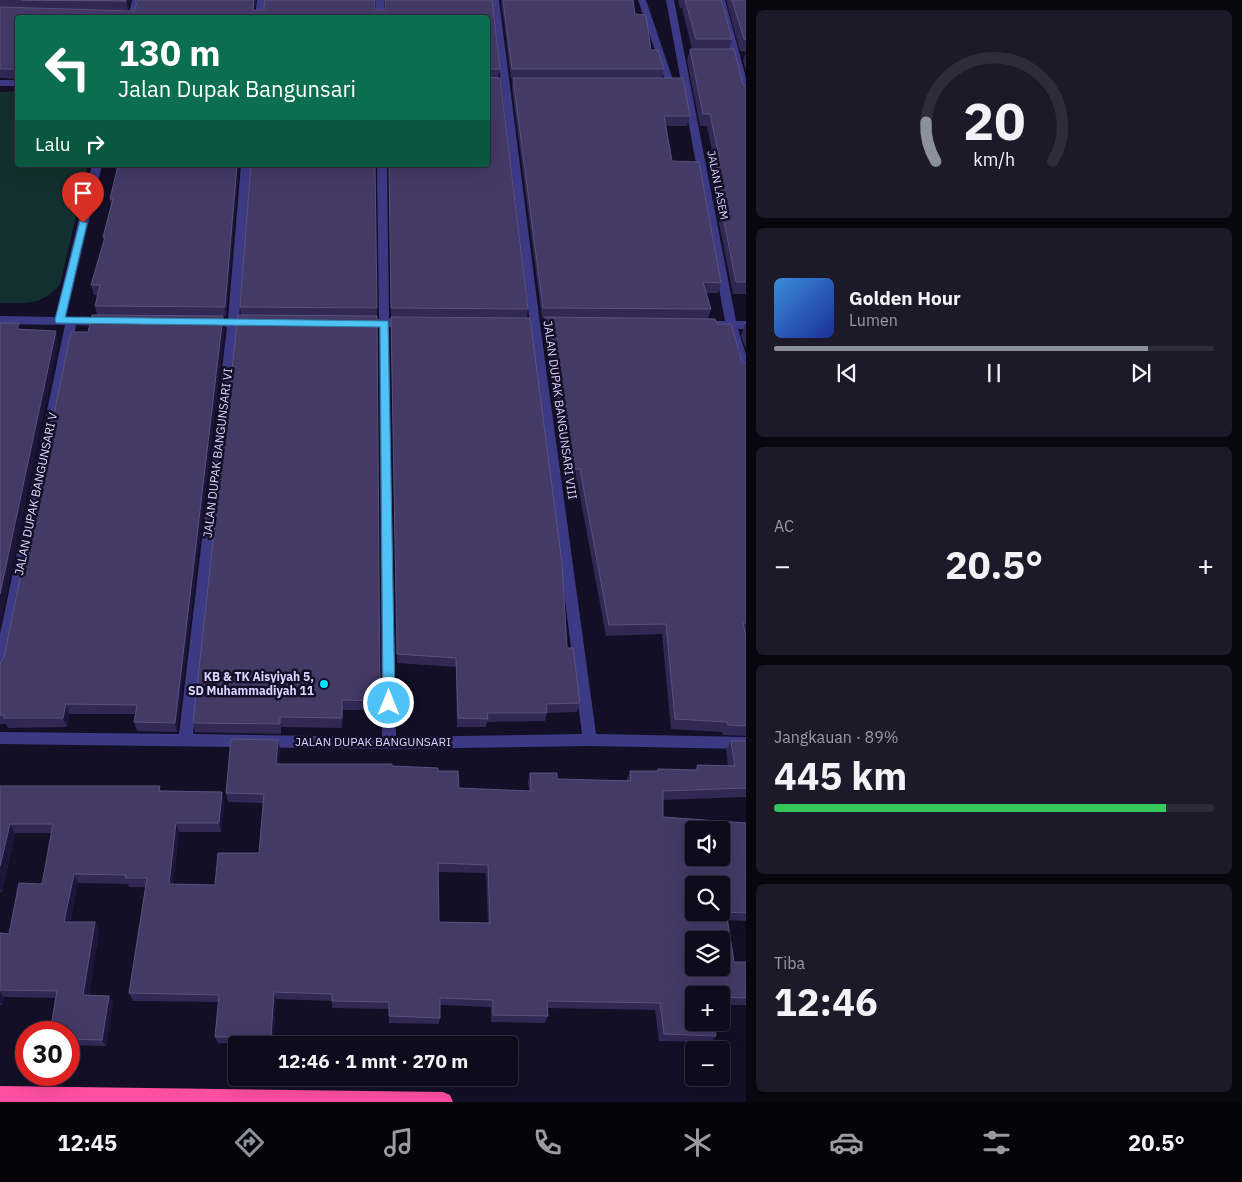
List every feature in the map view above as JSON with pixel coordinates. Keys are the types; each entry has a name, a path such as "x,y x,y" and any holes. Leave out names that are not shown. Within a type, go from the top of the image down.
{"highway":[{"path":"0,1096 443,1102"}],"street":[{"path":"132,15 136,0"},
{"path":"260,15 261,0"},
{"path":"380,0 380,15"},
{"name":"JALAN DUPAK BANGUNSARI VIII","path":"495,0 504,83 590,740"},
{"path":"642,0 665,83 686,83"},
{"name":"JALAN LASEM","path":"670,0 685,56 686,83 731,325 746,373"},
{"path":"721,0 731,56 746,96"},
{"path":"123,14 128,15"},
{"path":"731,56 746,56"},
{"path":"0,82 15,82"},
{"name":"JALAN DUPAK BANGUNSARI V","path":"0,666 96,167"},
{"name":"JALAN DUPAK BANGUNSARI VI","path":"185,741 233,323 246,167"},
{"path":"382,167 389,742"},
{"path":"0,320 119,322"},
{"path":"195,322 271,323"},
{"path":"346,323 422,324"},
{"path":"702,324 746,325"},
{"name":"JALAN DUPAK BANGUNSARI","path":"0,738 389,742 590,740 746,743"}],"green space":[{"path":"15,91 15,167 88,167 60,285 46,297 26,303 0,303 0,92"}],"building":[{"path":"21,0 126,0 126,1"},
{"path":"138,0 254,0 253,10 264,10 265,0 375,0 375,10 385,10 385,0 492,0 500,69 490,69 490,15 15,15 15,69 0,69 0,7 134,11"},
{"path":"503,0 633,0 635,14 646,15 651,50 658,50 664,69 512,69"},
{"path":"685,0 721,0 732,39 696,39"},
{"path":"732,0 746,0 746,40 744,39"},
{"path":"690,49 734,49 743,85 746,86 746,282 736,282 712,161 720,161 710,114 703,114"},
{"path":"490,77 500,78 528,309 391,308 389,167 490,167"},
{"path":"513,78 683,78 690,116 664,116 672,161 699,162 721,283 703,282 711,309 543,308"},
{"path":"118,167 237,167 225,307 95,306 100,285 91,285 105,237 103,237 113,199 110,199"},
{"path":"251,167 375,167 377,308 240,307"},
{"path":"92,315 223,316 175,723 134,722 137,705 66,704 63,718 4,718 4,715 0,715 0,663 4,657 71,332 88,332"},
{"path":"238,315 377,316 380,701 342,700 342,718 280,717 280,724 193,723"},
{"path":"391,317 530,318 562,563 567,648 573,648 580,703 546,704 547,713 487,713 488,719 458,718 456,658 397,654"},
{"path":"545,317 715,319 717,324 731,324 742,362 746,363 746,623 743,623 746,637 746,726 728,725 727,722 675,719 666,624 609,625 580,469 566,470"},
{"path":"0,323 19,323 17,329 56,331 0,594"},
{"path":"231,739 278,740 276,764 392,764 392,766 438,768 438,771 458,771 459,788 531,791 530,773 557,773 557,779 631,781 630,771 658,771 658,769 698,770 697,765 735,766 731,741 746,741 746,788 663,791 663,817 718,821 685,821 685,866 730,866 730,822 746,823 746,913 730,912 730,876 685,876 685,921 727,921 729,931 685,931 685,976 730,976 730,937 734,962 746,962 746,998 730,997 730,986 685,986 685,1031 715,1031 716,1036 664,1034 660,1003 547,1001 548,1016 493,1015 493,1000 440,998 440,1018 389,1016 389,1002 332,1001 332,994 274,992 271,1036 215,1037 219,995 129,993 147,878 125,878 126,875 74,874 64,922 95,922 83,995 109,996 102,1040 80,1039 80,1021 52,1021 57,991 0,990 0,933 9,934 19,883 42,884 53,824 10,824 0,866 0,786 160,786 159,791 222,792 219,823 176,823 169,884 215,885 218,853 259,853 264,794 226,793","holes":["438,863 488,865 490,923 439,922"]}],"place":[{"name":"KB & TK Aisyiyah 5, SD Muhammadiyah 11","path":"324,684"}],"route":[{"path":"83,223 60,320 71,322 384,323 389,703"}]}
